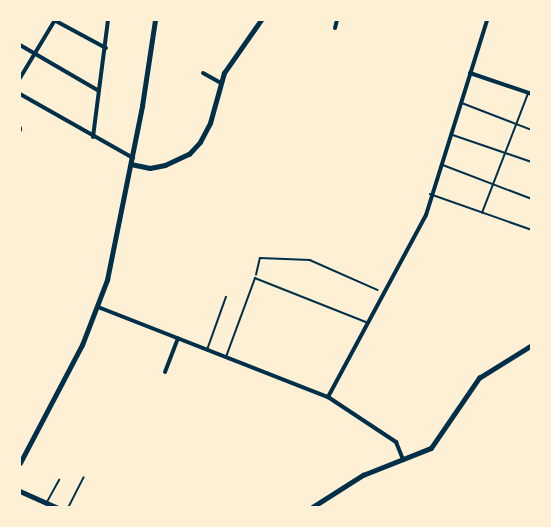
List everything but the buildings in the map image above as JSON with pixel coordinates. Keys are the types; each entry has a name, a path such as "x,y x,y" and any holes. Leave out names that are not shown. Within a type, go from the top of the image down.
{"street":[{"path":"20,78 54,20 106,48"},
{"path":"93,137 108,20"},
{"path":"20,463 98,307 132,161 155,20"},
{"path":"20,94 132,161 158,167 189,154 206,133 221,83 233,55 261,20"},
{"path":"335,28 337,20"},
{"path":"328,397 382,292 426,215 430,194 487,20"},
{"path":"20,45 100,91"},
{"path":"203,73 221,83"},
{"path":"470,73 530,94"},
{"path":"98,307 328,397 396,442 404,460"},
{"path":"165,372 178,338"},
{"path":"310,507 363,475 431,448 479,378 531,345"},
{"path":"20,491 58,507"}],"lane":[{"path":"482,213 530,94"},
{"path":"460,102 531,130"},
{"path":"450,134 531,162"},
{"path":"440,164 531,199"},
{"path":"430,194 531,230"},
{"path":"226,358 255,278 366,322"},
{"path":"207,350 226,297"},
{"path":"68,507 83,478"},
{"path":"46,503 59,480"}],"path":[{"path":"255,278 260,258 310,260 382,292"}]}
